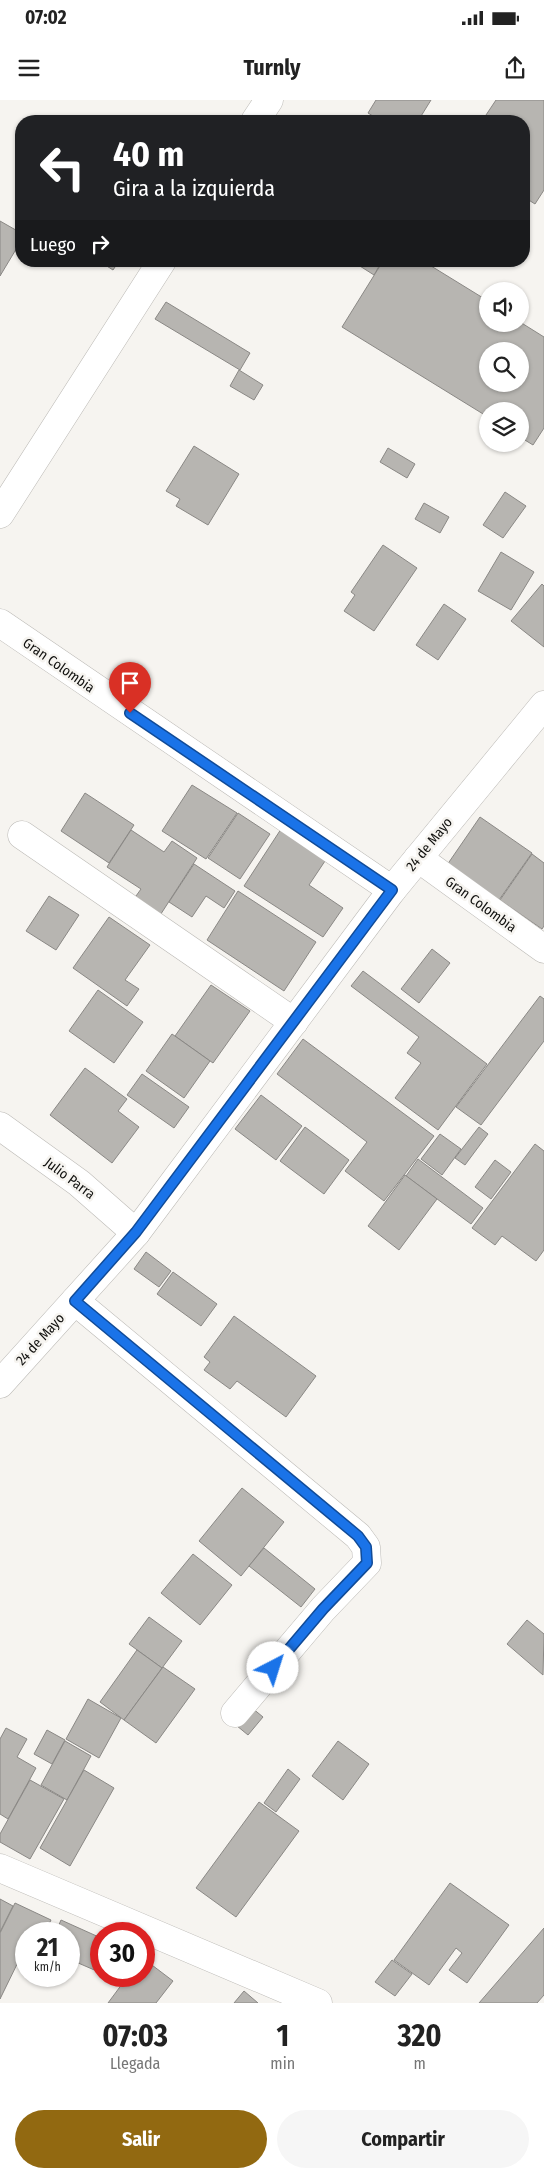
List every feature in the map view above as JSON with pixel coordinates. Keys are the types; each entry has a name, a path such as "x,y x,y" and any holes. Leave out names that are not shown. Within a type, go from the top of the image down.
{"street":[{"path":"259,115 269,100"},
{"path":"0,514 158,267"},
{"name":"Gran Colombia","path":"0,623 392,890"},
{"name":"24 de Mayo","path":"0,1384 136,1232 392,890 544,705"},
{"path":"22,835 294,1022"},
{"name":"Gran Colombia","path":"418,858 544,949"},
{"name":"Julio Parra","path":"0,1126 79,1183 136,1232"},
{"path":"75,1301 358,1536 366,1547 367,1563 323,1609 235,1713"},
{"path":"0,1868 318,2003"}],"building":[{"path":"376,100 431,100 422,115 371,115 368,113"},
{"path":"496,100 544,100 544,190 535,204 530,201 530,115 486,115"},
{"path":"0,221 15,230 15,251 0,276"},
{"path":"361,267 379,267 374,275"},
{"path":"379,267 433,267 479,295 479,332 529,332 529,328 544,337 544,428 533,445 529,443 529,402 479,402 479,411 342,327"},
{"path":"166,302 250,353 240,370 155,319"},
{"path":"239,370 263,385 254,400 230,386"},
{"path":"194,446 239,474 208,525 176,506 180,499 166,491"},
{"path":"388,448 415,464 407,478 380,462"},
{"path":"505,492 526,506 503,538 483,525"},
{"path":"424,503 449,517 440,533 415,519"},
{"path":"383,545 417,568 374,631 344,611 355,595 351,592"},
{"path":"501,552 534,572 511,610 478,591"},
{"path":"542,584 544,586 544,647 511,621"},
{"path":"444,604 466,619 438,660 416,645"},
{"path":"192,785 237,813 206,859 162,831"},
{"path":"85,793 134,825 109,863 61,831"},
{"path":"238,813 270,834 240,879 208,858"},
{"path":"480,817 532,853 499,900 447,865"},
{"path":"283,826 329,855 309,885 343,908 323,937 244,886"},
{"path":"131,830 164,852 172,841 197,858 157,920 131,903 141,889 107,867"},
{"path":"532,854 544,863 544,926 542,929 500,900"},
{"path":"194,864 235,891 224,908 206,896 192,917 169,902"},
{"path":"238,891 316,942 284,991 207,940"},
{"path":"49,896 79,915 56,950 26,931"},
{"path":"109,917 150,945 125,980 139,989 127,1006 73,968"},
{"path":"432,949 450,963 419,1003 401,989"},
{"path":"363,971 487,1064 438,1130 395,1098 421,1063 407,1053 419,1037 351,986"},
{"path":"211,985 250,1011 213,1063 175,1036"},
{"path":"98,990 143,1022 114,1063 69,1031"},
{"path":"540,996 544,999 544,1041 481,1125 456,1107"},
{"path":"172,1034 210,1061 184,1098 146,1071"},
{"path":"303,1039 434,1136 384,1201 345,1171 367,1142 277,1074"},
{"path":"85,1068 127,1099 118,1111 139,1127 112,1163 50,1115"},
{"path":"142,1074 189,1107 174,1128 127,1095"},
{"path":"261,1095 302,1126 276,1160 235,1129"},
{"path":"305,1127 349,1160 324,1194 280,1161"},
{"path":"479,1127 488,1134 465,1165 455,1158"},
{"path":"440,1134 461,1149 442,1175 421,1159"},
{"path":"535,1144 544,1151 544,1250 536,1261 502,1236 495,1245 472,1228"},
{"path":"418,1159 483,1208 471,1224 406,1176"},
{"path":"495,1160 511,1172 491,1199 475,1187"},
{"path":"405,1175 437,1199 399,1250 368,1226"},
{"path":"146,1252 171,1271 159,1287 134,1269"},
{"path":"173,1272 217,1304 201,1326 157,1294"},
{"path":"234,1316 316,1376 286,1417 237,1381 230,1389 204,1370 210,1362 204,1357"},
{"path":"242,1488 284,1522 241,1576 199,1541"},
{"path":"264,1548 315,1589 301,1607 249,1566"},
{"path":"193,1554 232,1585 200,1625 161,1593"},
{"path":"149,1617 182,1641 162,1668 129,1644"},
{"path":"527,1620 544,1634 543,1675 507,1644"},
{"path":"137,1650 162,1668 124,1720 100,1702"},
{"path":"163,1667 195,1689 156,1743 124,1720"},
{"path":"88,1699 121,1718 99,1758 66,1739"},
{"path":"246,1703 263,1717 248,1735 231,1721"},
{"path":"6,1728 27,1739 17,1757 36,1768 8,1819 0,1814 0,1739"},
{"path":"47,1730 65,1740 52,1764 34,1754"},
{"path":"65,1741 91,1756 67,1800 41,1785"},
{"path":"338,1741 369,1764 343,1800 312,1776"},
{"path":"288,1769 300,1779 276,1812 264,1803"},
{"path":"84,1770 114,1788 70,1866 40,1848"},
{"path":"30,1780 64,1799 30,1859 0,1842 0,1834"},
{"path":"259,1802 299,1831 236,1917 196,1888"},
{"path":"450,1883 509,1925 467,1983 449,1970 462,1953 456,1948 429,1985 394,1960"},
{"path":"0,1899 13,1906 0,1932"},
{"path":"15,1903 51,1920 50,1922 15,1922 15,1968 0,1999 0,1933"},
{"path":"544,1928 544,1995 537,2003 479,2003"},
{"path":"80,1929 90,1933 90,1968 80,1964"},
{"path":"392,1960 412,1974 395,1996 375,1982"},
{"path":"155,1967 173,1981 156,2003 108,2003 120,1987 155,1987"},
{"path":"244,1991 258,2003 234,2003"}],"route":[{"path":"130,713 392,890 136,1232 75,1301 363,1541 368,1554 367,1563 323,1609 273,1668"}]}
